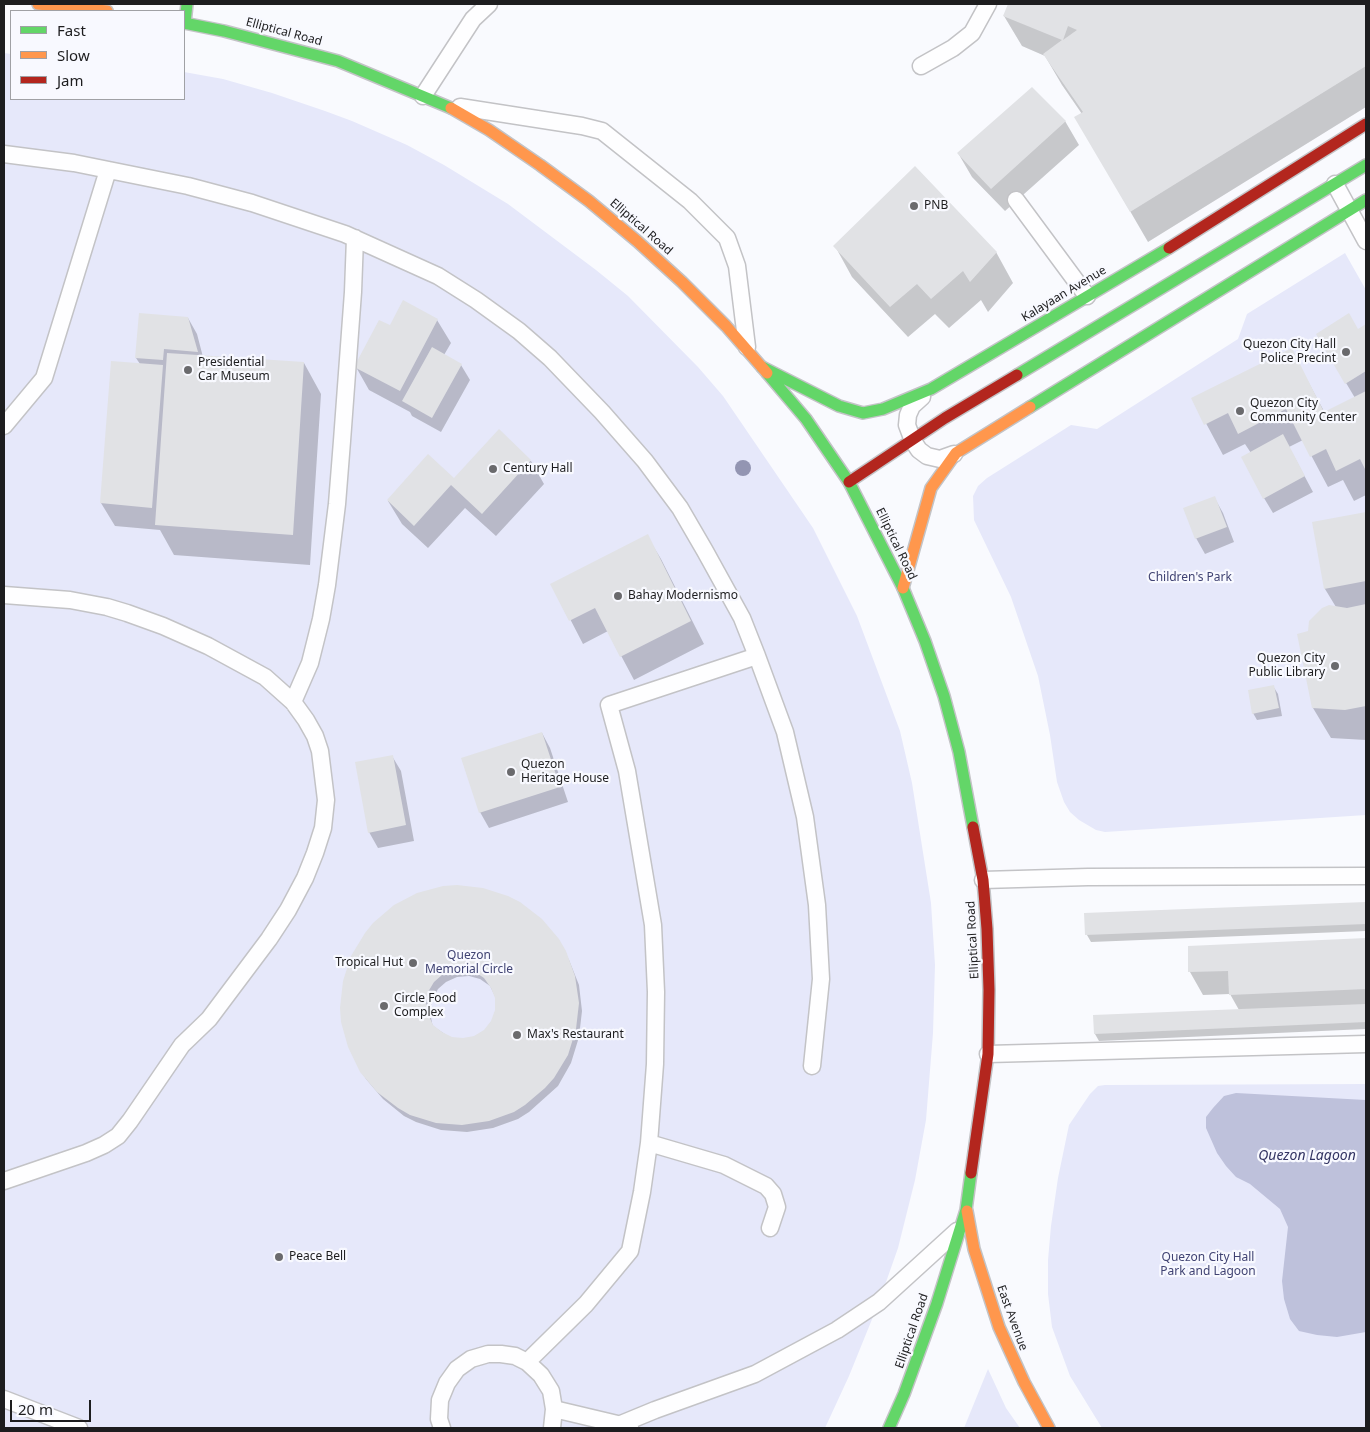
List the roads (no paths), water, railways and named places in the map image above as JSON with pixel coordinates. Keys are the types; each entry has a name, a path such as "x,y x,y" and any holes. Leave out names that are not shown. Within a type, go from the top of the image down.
{"main road":[{"path":"38,4 97,10"},
{"path":"185,17 187,4"},
{"name":"Elliptical Road","path":"185,23 224,30 338,61 443,104 489,130 590,201 682,282 747,350 806,419 849,482 865,511 903,588 925,641 944,696 959,752 983,880 989,981 988,1054 966,1210 934,1312 904,1394 889,1428"},
{"name":"Kalayaan Avenue","path":"762,367 839,406 863,414 931,389 1182,240 1366,124"},
{"path":"849,482 945,418 1366,165"},
{"path":"903,588 930,488 956,453 1366,200"},
{"path":"936,425 931,437 932,445 942,454 956,453"},
{"name":"East Avenue","path":"966,1210 979,1267 999,1327 1020,1374 1050,1428"}],"lane":[{"path":"423,96 475,12 489,4"},
{"path":"921,66 953,48 972,33 988,4"},
{"path":"443,104 582,126 602,131 690,201 726,238 732,252 737,266 747,350"},
{"path":"4,154 74,163 188,186 252,203 355,238 438,276 476,300 519,331 550,358 602,412 645,461 680,508 742,618 785,732 805,817 817,905 821,979 812,1066"},
{"path":"4,426 44,378 108,170"},
{"path":"1335,184 1366,241"},
{"path":"1016,200 1086,296"},
{"path":"293,702 310,663 327,585 337,504 353,292 355,238"},
{"path":"931,389 912,406 908,415 907,425 913,441 919,450 928,456 940,459 956,453"},
{"path":"4,595 40,596 107,607 164,626 244,664 264,677 293,702 306,720 320,751 326,800 324,828 305,878 288,910 209,1019 182,1046 118,1136 86,1153 4,1180"},
{"path":"527,1362 586,1304 630,1251 642,1192 649,1143 656,1064 656,992 653,925 627,771 609,705 757,656"},
{"path":"983,880 1088,877 1366,876"},
{"path":"988,1054 1366,1044"},
{"path":"649,1143 724,1165 766,1186 773,1194 777,1207 770,1228"},
{"path":"621,1424 755,1374 828,1335 879,1302 961,1228"},
{"path":"442,1428 439,1419 440,1400 446,1383 457,1369 471,1359 488,1354 508,1355 527,1362 541,1375 551,1391 554,1409 552,1428"},
{"path":"4,1399 79,1428"},
{"path":"554,1409 637,1428"}],"water":[{"name":"Quezon Lagoon","path":"1236,1093 1366,1100 1366,1332 1337,1337 1317,1335 1299,1331 1290,1319 1284,1299 1282,1281 1288,1227 1280,1209 1250,1184 1236,1177 1226,1166 1217,1153 1206,1128 1206,1117 1213,1108 1224,1096"}],"place":[{"name":"PNB","path":"914,206"},
{"name":"Quezon City Hall Police Precint","path":"1346,352"},
{"name":"Presidential Car Museum","path":"188,370"},
{"name":"Quezon City Community Center","path":"1240,411"},
{"name":"Century Hall","path":"493,469"},
{"name":"Bahay Modernismo","path":"618,596"},
{"name":"Quezon City Public Library","path":"1335,666"},
{"name":"Quezon Heritage House","path":"511,772"},
{"name":"Tropical Hut","path":"413,963"},
{"name":"Circle Food Complex","path":"384,1006"},
{"name":"Max's Restaurant","path":"517,1035"},
{"name":"Peace Bell","path":"279,1257"}],"park label":[{"name":"Children's Park","path":"1190,578"},
{"name":"Quezon Memorial Circle","path":"469,963"},
{"name":"Quezon City Hall Park and Lagoon","path":"1208,1265"}]}
